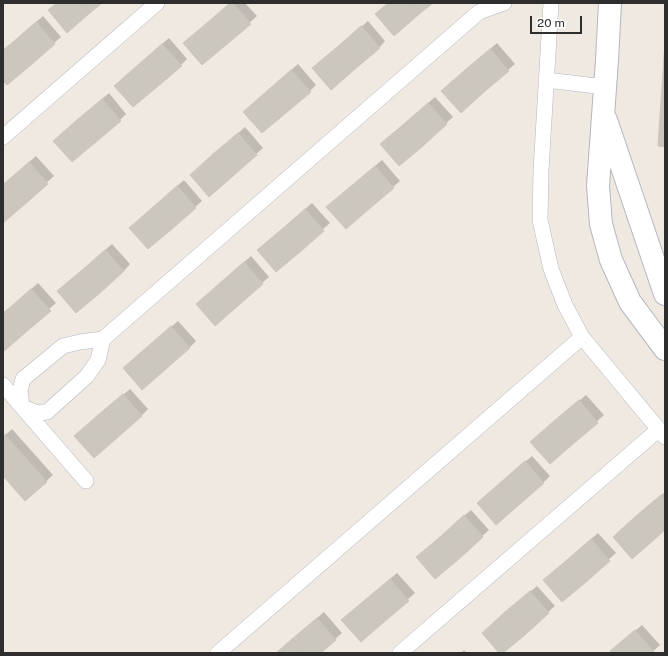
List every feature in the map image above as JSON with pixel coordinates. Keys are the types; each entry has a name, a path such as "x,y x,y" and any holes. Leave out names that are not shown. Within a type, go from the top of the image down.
{"main road":[{"path":"610,3 598,186 601,224 611,260 630,302 665,348"},
{"path":"603,111 665,294"}],"street":[{"path":"3,138 157,3"},
{"path":"22,407 20,391 22,379 63,346 103,339 479,12 504,3"},
{"path":"400,653 662,434 582,337 565,305 551,268 540,220 541,170 551,3"},
{"path":"546,80 605,87"},
{"path":"225,651 582,337"},
{"path":"22,407 38,413 47,412 87,376 98,360 103,339"},
{"path":"3,385 86,481"}],"building":[{"path":"57,3 83,3 91,12 67,33 48,10"},
{"path":"83,3 102,3 91,12"},
{"path":"230,3 233,3 251,24 226,45 207,23"},
{"path":"388,3 408,3 418,15 394,36 375,14"},
{"path":"408,3 433,3 418,15"},
{"path":"36,22 55,44 31,65 12,43"},
{"path":"207,23 226,45 202,65 183,43"},
{"path":"361,26 380,48 355,69 336,48"},
{"path":"12,43 31,65 7,85 3,81 3,50"},
{"path":"665,43 665,147 658,146"},
{"path":"162,44 182,66 157,87 138,65"},
{"path":"336,48 355,69 331,90 312,68"},
{"path":"490,49 509,71 484,92 465,70"},
{"path":"138,65 157,87 133,107 114,86"},
{"path":"291,70 311,92 286,113 267,91"},
{"path":"465,70 484,92 461,113 441,91"},
{"path":"267,91 286,113 262,133 243,112"},
{"path":"102,99 121,121 96,142 77,120"},
{"path":"428,103 447,124 423,146 404,124"},
{"path":"77,120 96,142 72,162 53,141"},
{"path":"404,124 423,146 399,166 380,144"},
{"path":"238,133 257,155 233,176 213,154"},
{"path":"213,154 233,176 209,197 190,175"},
{"path":"29,162 48,184 24,205 5,183"},
{"path":"375,166 394,188 369,209 350,187"},
{"path":"5,183 24,205 3,223 3,184"},
{"path":"177,186 196,208 172,229 153,207"},
{"path":"350,187 369,209 346,229 326,207"},
{"path":"153,207 172,229 148,249 129,228"},
{"path":"305,209 324,231 300,252 281,230"},
{"path":"281,230 300,252 276,272 257,250"},
{"path":"105,250 124,271 100,293 81,271"},
{"path":"244,262 263,284 239,305 220,283"},
{"path":"81,271 100,293 76,313 57,291"},
{"path":"220,283 239,305 215,326 196,304"},
{"path":"31,289 51,311 26,332 7,310"},
{"path":"7,310 26,332 3,352 3,313"},
{"path":"171,326 190,348 166,369 146,348"},
{"path":"146,348 166,369 142,390 123,368"},
{"path":"123,394 142,416 117,438 98,415"},
{"path":"579,400 598,423 573,444 554,421"},
{"path":"98,415 117,438 94,458 74,436"},
{"path":"554,421 573,444 550,464 530,442"},
{"path":"5,435 26,458 4,477 3,436"},
{"path":"26,458 47,482 25,501 4,477"},
{"path":"525,461 544,483 520,504 500,483"},
{"path":"500,483 520,504 496,525 477,503"},
{"path":"661,495 665,500 665,530 656,538 636,516"},
{"path":"464,515 483,537 459,559 440,537"},
{"path":"636,516 656,538 632,559 613,537"},
{"path":"440,537 459,559 435,579 416,557"},
{"path":"591,539 610,561 586,582 567,560"},
{"path":"567,560 586,582 562,602 543,580"},
{"path":"390,579 409,601 384,622 365,600"},
{"path":"530,591 549,613 525,635 505,612"},
{"path":"365,600 384,622 361,642 341,620"},
{"path":"505,612 525,635 503,653 499,653 482,633"},
{"path":"317,618 336,640 321,653 304,653 292,639"},
{"path":"635,630 654,652 653,653 612,653 610,651"},
{"path":"292,639 304,653 276,653"}]}
